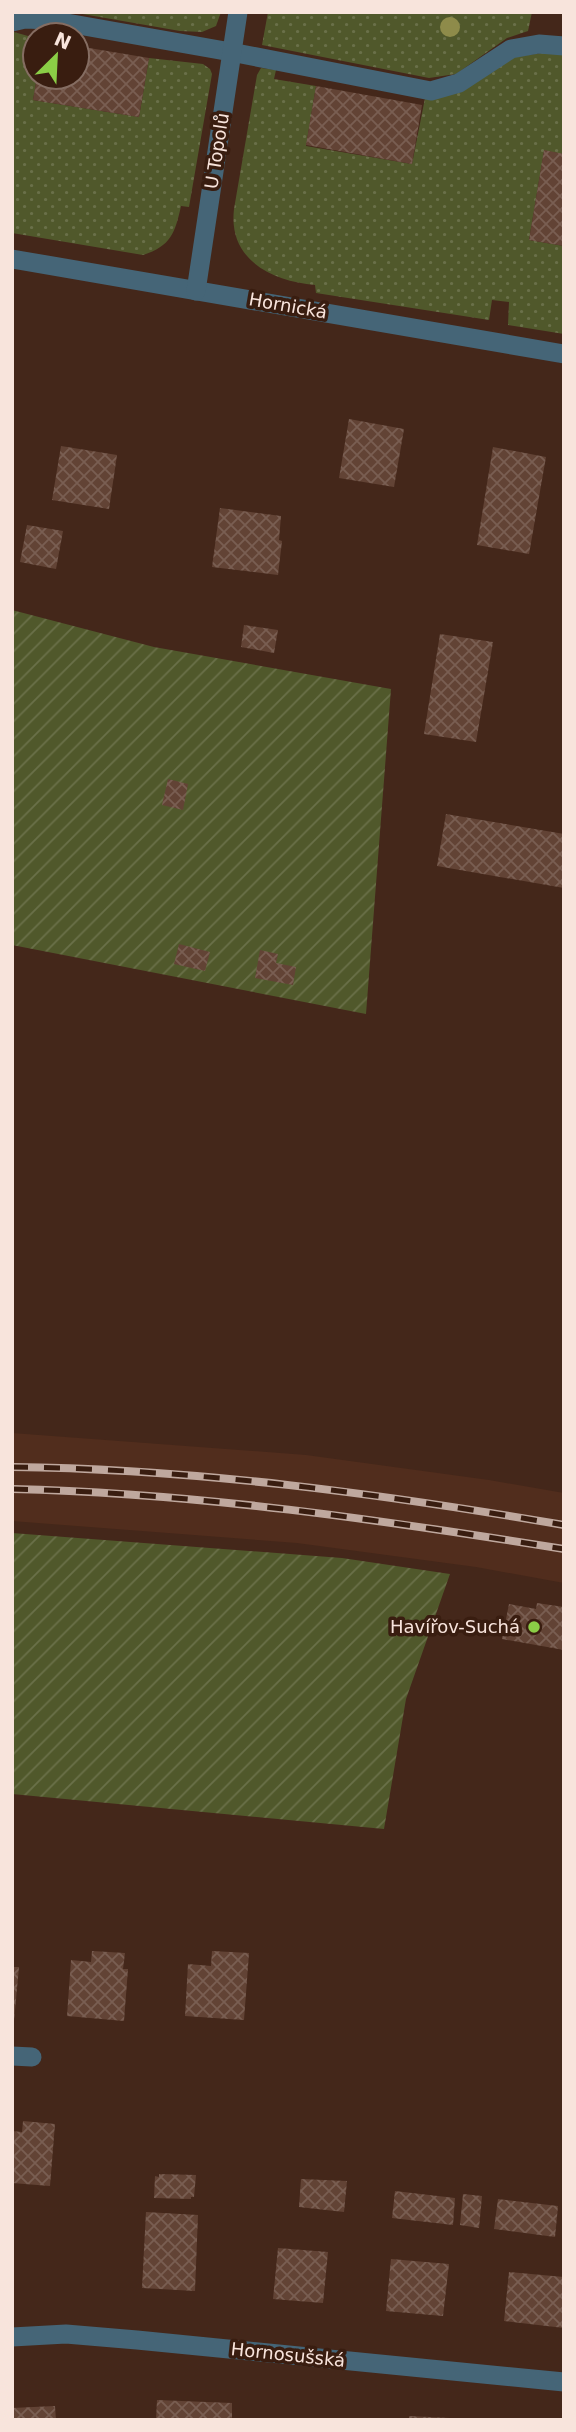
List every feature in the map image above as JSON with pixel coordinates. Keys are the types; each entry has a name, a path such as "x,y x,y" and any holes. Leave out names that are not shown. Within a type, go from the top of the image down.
{"street":[{"name":"U Topolů","path":"196,290 238,12"},
{"path":"12,22 25,19 50,20 431,91 459,83 511,49 539,44 564,47"},
{"name":"Hornická","path":"12,259 564,354"},
{"name":"Hornosušská","path":"12,2337 66,2334 564,2382"}],"shaded area":[{"path":"12,1433 306,1455 564,1493 564,1583 476,1567 297,1543 12,1521"}],"green space":[{"path":"71,12 221,12 216,26 202,32 180,31"},
{"path":"268,12 532,12 528,31 507,38 456,74 429,78 262,45"},
{"path":"14,32 21,34 21,91 35,91 33,100 139,117 149,58 203,64 210,69 212,74 189,207 181,206 174,231 166,243 143,255 12,233"},
{"path":"564,50 564,154 544,151 529,240 564,246 564,334 508,325 509,302 492,300 489,320 316,293 315,285 283,279 256,265 238,242 234,227 234,209 257,75 261,68 276,70 274,79 316,86 306,146 412,164 426,93 506,58"},
{"path":"12,610 154,647 391,689 366,1014 12,945"},
{"path":"12,1533 342,1558 450,1574 406,1699 384,1829 12,1794"}],"building":[{"path":"91,48 149,58 139,117 33,100 35,91 91,91"},
{"path":"316,86 422,105 412,164 306,145"},
{"path":"544,150 564,154 564,246 529,240"},
{"path":"349,419 404,429 394,487 339,478"},
{"path":"61,446 117,455 109,509 52,500"},
{"path":"493,447 546,457 529,554 477,545"},
{"path":"220,508 281,516 279,540 282,541 278,575 212,567"},
{"path":"27,525 63,531 56,569 20,562"},
{"path":"244,625 278,630 274,653 241,647"},
{"path":"440,634 493,642 476,742 424,734"},
{"path":"168,779 188,784 183,810 162,805"},
{"path":"446,814 564,834 564,888 437,866"},
{"path":"179,944 210,952 205,971 174,964"},
{"path":"260,950 278,954 276,963 296,967 293,985 255,978"},
{"name":"Havířov-Suchá","path":"537,1603 564,1607 564,1650 502,1639 509,1604 536,1609"},
{"path":"92,1951 125,1953 123,1969 128,1969 124,2021 67,2016 71,1960 91,1962"},
{"path":"212,1951 249,1953 244,2020 185,2016 188,1964 211,1966"},
{"path":"12,1967 19,1967 14,2021 12,2021"},
{"path":"23,2121 55,2124 50,2186 12,2183 12,2131 22,2132"},
{"path":"159,2174 196,2175 194,2197 154,2198 155,2176 159,2177"},
{"path":"301,2179 347,2181 344,2212 299,2207"},
{"path":"395,2191 455,2198 453,2225 392,2218"},
{"path":"463,2194 482,2196 479,2228 460,2225"},
{"path":"498,2199 558,2206 555,2237 494,2229"},
{"path":"146,2212 198,2215 195,2291 142,2288"},
{"path":"278,2248 328,2252 323,2303 273,2299"},
{"path":"391,2259 449,2264 443,2316 386,2311"},
{"path":"509,2272 564,2277 564,2328 504,2321"},
{"path":"157,2400 232,2403 232,2420 156,2420"},
{"path":"55,2406 56,2420 12,2420 12,2408"},
{"path":"409,2416 450,2418 450,2420 409,2420"}],"railway":[{"path":"12,1467 151,1473 289,1485 564,1525"},
{"path":"12,1489 220,1502 358,1518 564,1549"}],"place":[{"name":"Havířov-Suchá","path":"534,1627"}]}
